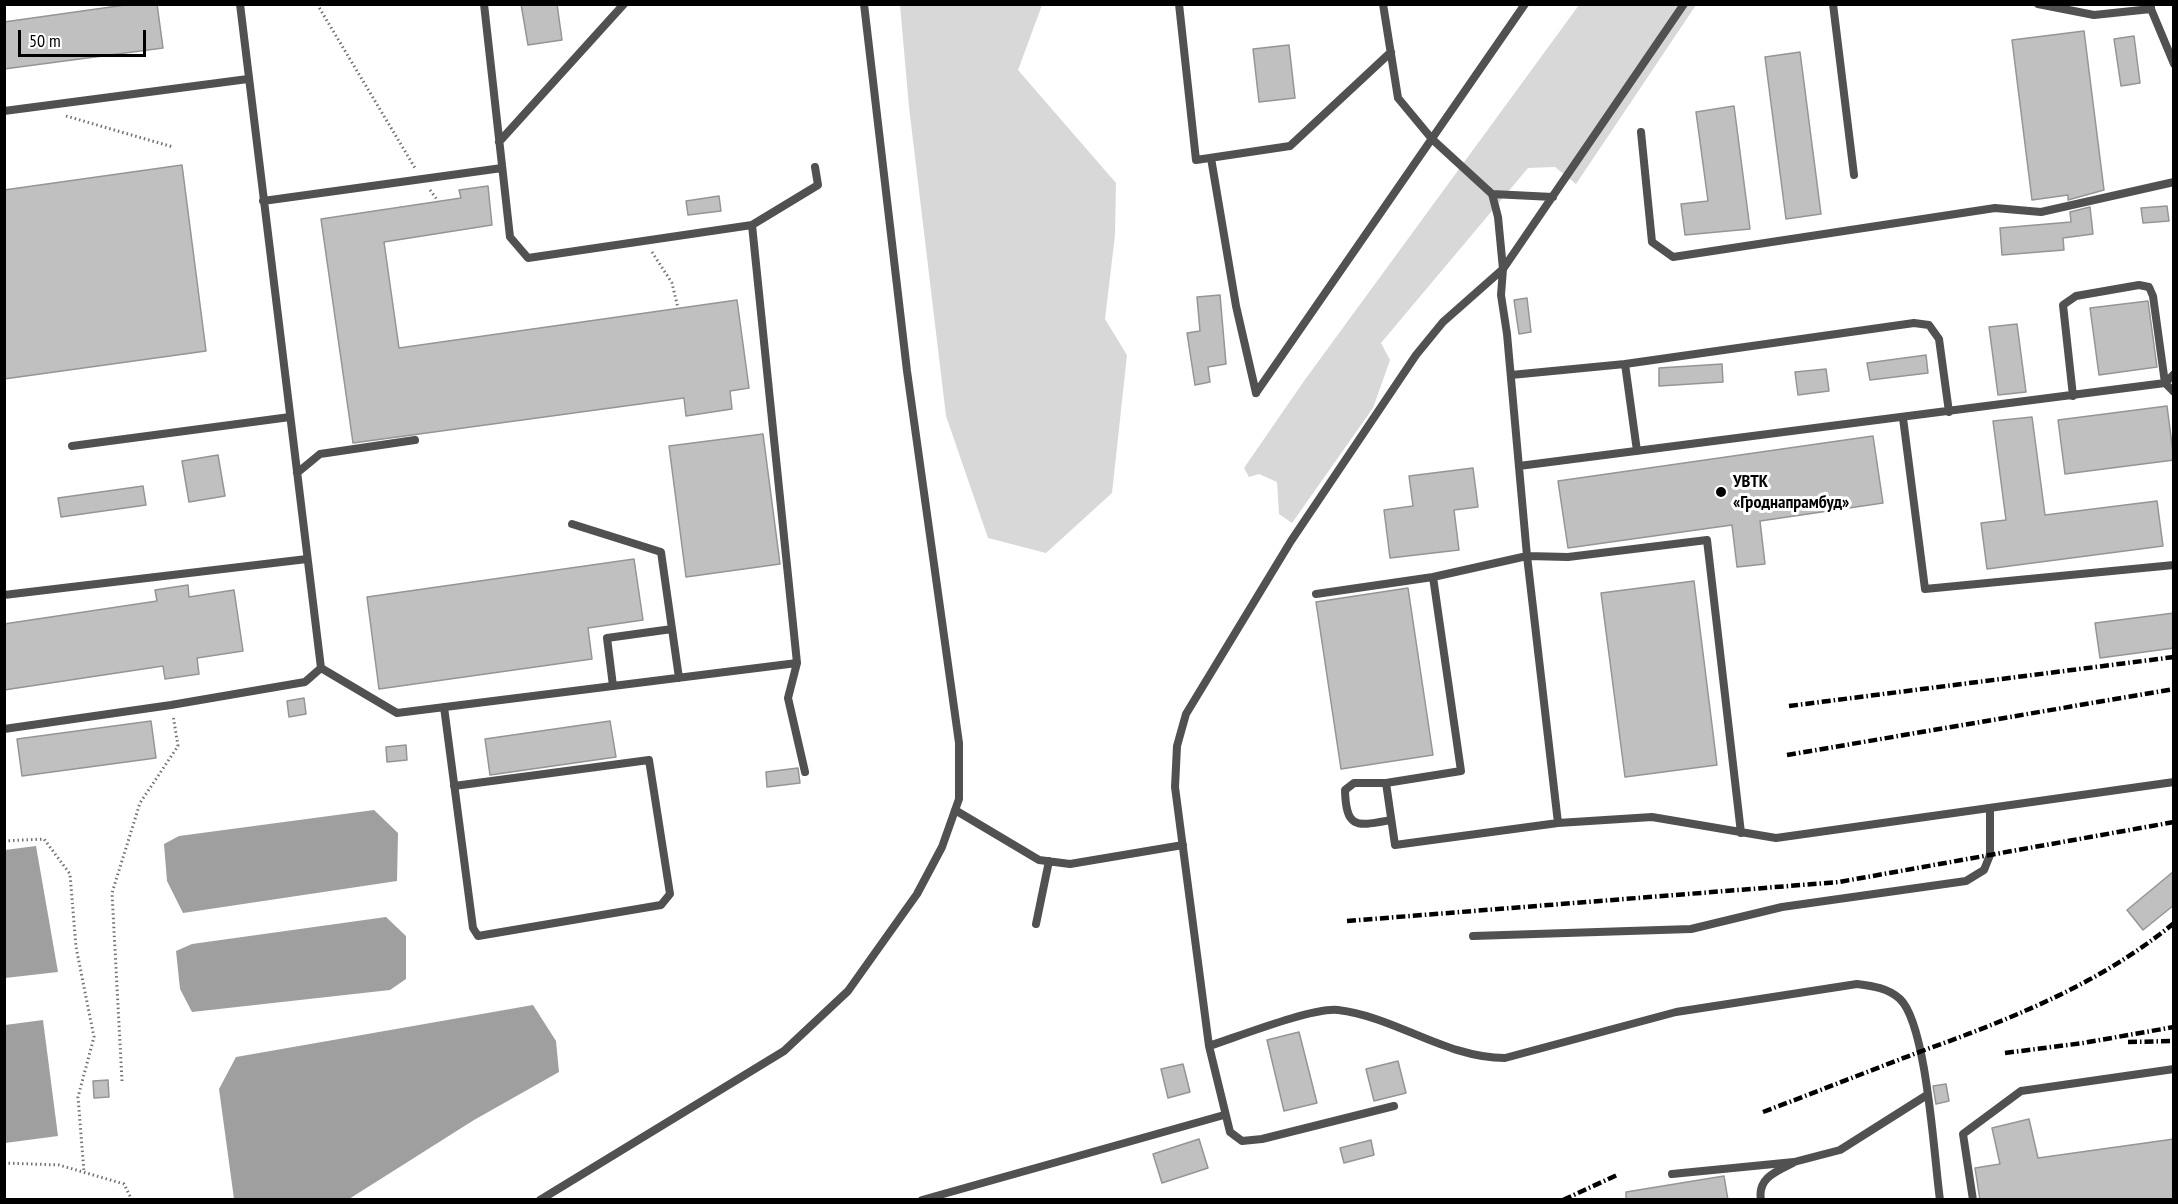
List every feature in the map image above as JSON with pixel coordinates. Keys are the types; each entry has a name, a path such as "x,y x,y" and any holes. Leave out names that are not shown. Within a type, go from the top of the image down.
{"lane":[{"path":"240,4 321,668"},
{"path":"484,4 510,237 528,258 752,225 818,185 815,167"},
{"path":"499,142 624,4"},
{"path":"540,1200 784,1050 848,991 918,894 942,847 959,799 959,743 906,359 864,4"},
{"path":"1179,4 1196,160 1290,146 1391,52"},
{"path":"1211,158 1236,306 1256,393 1525,4"},
{"path":"1394,1106 1262,1139 1242,1141 1230,1132 1209,1046 1175,787 1177,746 1186,714 1291,541 1416,355 1443,322 1503,269 1684,4"},
{"path":"1833,4 1854,176"},
{"path":"2038,4 2094,15 2151,7 2174,64"},
{"path":"1384,5 1398,98 1432,139 1492,194 1498,217 1503,269 1501,295 1511,375 1527,556 1558,823"},
{"path":"4,111 248,79"},
{"path":"1641,132 1652,242 1673,257 1995,208 2041,212 2174,182"},
{"path":"263,201 502,168"},
{"path":"1492,194 1553,197"},
{"path":"752,225 797,663 788,698 805,772"},
{"path":"2073,396 2063,305 2076,296 2139,285 2149,287 2153,296 2165,383 2174,392"},
{"path":"1511,375 1625,364 1914,323 1929,325 1939,339 1949,412"},
{"path":"1625,364 1637,451"},
{"path":"1519,466 2073,396 2165,383 2174,374"},
{"path":"72,446 290,417"},
{"path":"1903,417 1925,589 2174,565"},
{"path":"297,473 320,454 415,440"},
{"path":"572,524 661,552 679,678"},
{"path":"1316,594 1433,577 1527,556 1568,557 1707,540 1742,833"},
{"path":"4,596 307,559"},
{"path":"1391,820 1361,825 1351,821 1345,812 1345,790 1354,783 1386,783 1461,771 1433,577"},
{"path":"613,686 607,638 672,629"},
{"path":"321,668 397,713 797,663"},
{"path":"4,729 171,705 305,682 321,668"},
{"path":"444,707 456,800 458,812 473,928 478,936 661,905 670,894 649,760 454,786"},
{"path":"1386,783 1395,845 1558,823 1652,817 1673,818 1776,838 2172,782 2174,791"},
{"path":"1473,936 1691,929 1782,907 1966,881 1984,870 1990,855 1990,808"},
{"path":"955,810 1038,860 1070,864 1182,845"},
{"path":"1036,924 1049,861"},
{"path":"1209,1046 1317,1012 1336,1009 1376,1019 1463,1052 1487,1058 1505,1058 1676,1012 1857,984 1888,991 1908,1010 1921,1052 1940,1200"},
{"path":"1973,1200 1963,1134 2021,1091 2174,1069"},
{"path":"1672,1174 1794,1162 1840,1150 1927,1095"},
{"path":"922,1200 1224,1115"},
{"path":"1761,1200 1759,1191 1767,1177 1794,1162"}],"path":[{"path":"317,4 422,179 438,201"},
{"path":"59,114 173,147"},
{"path":"638,241 655,254 672,283 678,308"},
{"path":"122,1081 112,893 140,803 178,746 171,705"},
{"path":"4,842 44,839 70,874 76,947 94,1037 78,1097 84,1172"},
{"path":"4,1163 59,1165 84,1172 124,1184 132,1200"}],"shaded area":[{"path":"900,5 1042,5 1018,70 1116,183 1115,235 1105,319 1127,355 1112,493 1046,553 988,538 946,416 909,107"},
{"path":"1579,5 1696,5 1576,184 1555,167 1528,168 1381,343 1390,360 1373,408 1292,523 1279,514 1277,482 1259,474 1249,477 1244,468 1304,381"},
{"path":"374,810 398,833 397,881 183,913 167,881 164,844 179,836"},
{"path":"36,846 58,972 5,978 5,850"},
{"path":"386,917 406,936 406,979 390,990 192,1012 180,989 176,951 192,944"},
{"path":"533,1005 556,1041 559,1072 474,1120 349,1199 234,1199 219,1089 236,1057"},
{"path":"43,1020 58,1136 5,1143 5,1025"}],"building":[{"path":"132,4 157,4 163,48 4,69 4,22"},
{"path":"521,4 557,4 562,40 528,45"},
{"path":"2084,31 2104,190 2068,200 2068,195 2032,200 2012,40"},
{"path":"2134,36 2140,83 2121,86 2114,39"},
{"path":"1289,45 1295,98 1259,102 1253,49"},
{"path":"1800,52 1821,214 1786,219 1765,57"},
{"path":"1734,106 1750,229 1685,235 1681,204 1708,201 1696,112"},
{"path":"182,165 206,351 4,379 4,190"},
{"path":"488,186 492,225 384,242 399,348 737,300 749,388 730,391 732,409 686,416 684,398 353,443 321,219 461,198 459,190"},
{"path":"719,196 721,211 688,215 686,201"},
{"path":"2167,206 2169,221 2143,223 2141,208"},
{"path":"2090,207 2093,234 2063,238 2064,250 2002,255 2000,228 2071,222 2070,212"},
{"path":"1220,295 1226,364 1208,367 1210,382 1195,385 1187,333 1200,331 1197,297"},
{"path":"1527,298 1531,332 1519,334 1514,300"},
{"path":"2148,301 2157,367 2099,375 2090,308"},
{"path":"2017,324 2026,392 1998,395 1989,327"},
{"path":"1926,355 1928,373 1870,380 1867,363"},
{"path":"1722,364 1723,382 1659,386 1659,368"},
{"path":"1826,369 1829,391 1798,395 1795,372"},
{"path":"2167,406 2174,460 2065,474 2058,420"},
{"path":"2032,417 2045,515 2157,501 2163,546 1987,569 1981,523 2006,520 1993,421"},
{"path":"763,434 780,564 686,577 669,446"},
{"name":"УВТК «Гроднапрамбуд»","path":"1873,436 1883,503 1760,521 1765,564 1737,567 1732,525 1568,548 1558,481"},
{"path":"218,455 225,496 189,502 182,461"},
{"path":"1473,468 1478,507 1454,510 1459,550 1390,558 1384,510 1413,506 1409,476"},
{"path":"143,486 146,505 61,517 58,498"},
{"path":"634,559 643,620 588,628 592,659 379,689 367,597"},
{"path":"1694,581 1717,765 1625,777 1601,593"},
{"path":"188,585 189,597 234,590 243,651 197,658 199,674 165,679 163,666 4,690 4,624 157,601 155,590"},
{"path":"1408,588 1433,755 1341,769 1316,602"},
{"path":"2174,613 2174,648 2100,658 2095,623"},
{"path":"304,698 306,714 289,717 287,701"},
{"path":"151,721 156,758 22,776 17,739"},
{"path":"610,721 616,757 490,775 485,739"},
{"path":"406,745 407,760 387,762 386,747"},
{"path":"798,768 800,783 767,787 766,772"},
{"path":"2174,871 2174,905 2143,930 2127,910"},
{"path":"1299,1032 1317,1103 1284,1111 1267,1040"},
{"path":"1398,1061 1406,1093 1374,1101 1366,1069"},
{"path":"1183,1064 1190,1092 1168,1098 1161,1069"},
{"path":"108,1080 109,1097 94,1098 93,1081"},
{"path":"1946,1084 1949,1101 1936,1104 1933,1086"},
{"path":"2029,1119 2038,1158 2174,1139 2174,1200 1980,1200 1975,1168 2000,1164 1992,1128"},
{"path":"1199,1139 1208,1168 1162,1183 1153,1154"},
{"path":"1371,1140 1374,1155 1344,1163 1340,1148"},
{"path":"1724,1176 1728,1200 1626,1200 1626,1192"}],"railway":[{"path":"1789,706 2174,657"},
{"path":"1787,755 2174,689"},
{"path":"1347,921 1839,882 2174,822"},
{"path":"1763,1112 1989,1026 2054,998 2116,964 2146,945 2174,923"},
{"path":"2005,1053 2083,1043 2174,1027"},
{"path":"2128,1042 2174,1041"},
{"path":"1563,1200 1617,1175"}],"place":[{"name":"УВТК «Гроднапрамбуд»","path":"1721,492"}]}
